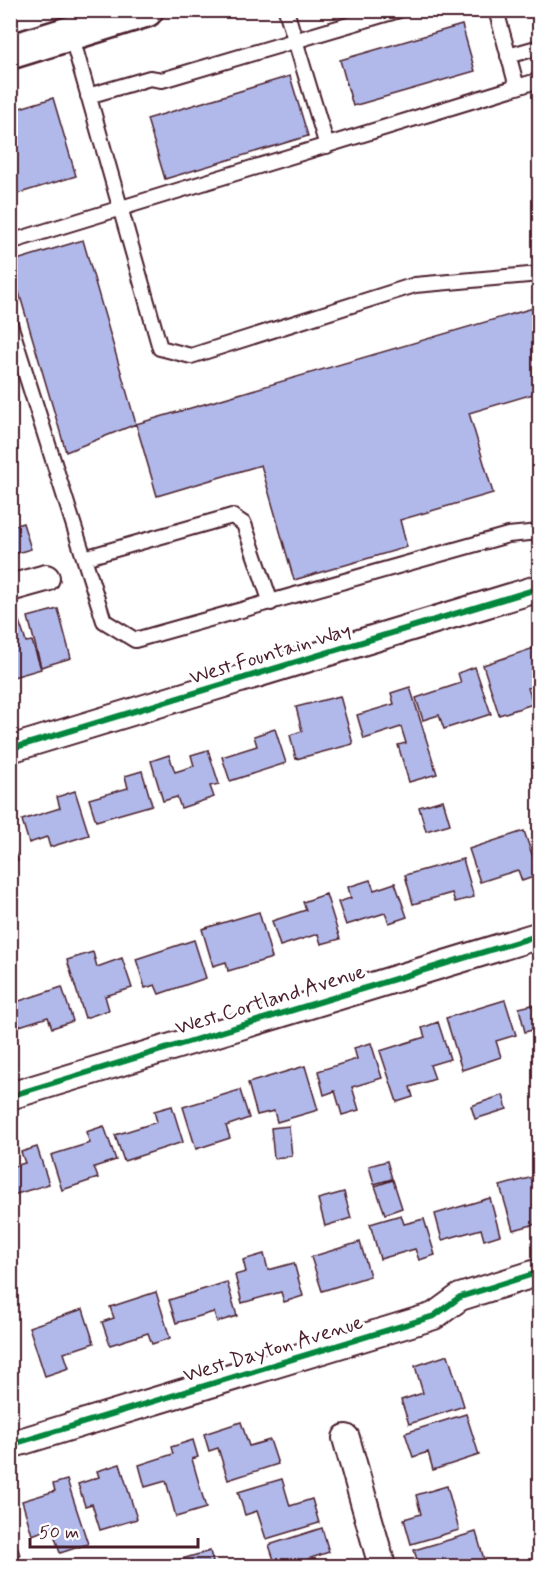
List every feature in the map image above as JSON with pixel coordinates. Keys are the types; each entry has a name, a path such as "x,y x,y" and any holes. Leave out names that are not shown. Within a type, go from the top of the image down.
{"street":[{"path":"10,30 146,10"},
{"path":"10,52 71,22"},
{"path":"10,588 46,578"},
{"name":"West Fountain Way","path":"10,749 540,588"},
{"name":"West Cortland Avenue","path":"10,1096 540,935"},
{"name":"West Dayton Avenue","path":"10,1444 434,1316 460,1297 540,1272"},
{"path":"346,1438 382,1566"}],"lane":[{"path":"286,10 327,146"},
{"path":"88,96 150,78 162,80 296,43 399,10"},
{"path":"496,10 517,87"},
{"path":"71,22 88,96 160,348 191,356 415,285 540,274"},
{"path":"508,56 540,47"},
{"path":"10,242 540,80"},
{"path":"10,324 104,621 135,640 508,535 540,532"},
{"path":"84,558 232,516 244,524 271,603"}],"building":[{"path":"462,25 475,71 353,106 340,60"},
{"path":"290,76 308,136 165,179 147,119"},
{"path":"53,98 76,176 10,196 10,111"},
{"path":"83,240 136,424 66,452 10,262"},
{"path":"540,306 540,392 469,413 493,493 400,520 407,547 294,580 261,465 157,496 136,424"},
{"path":"23,523 31,549 10,555 10,527"},
{"path":"58,609 71,658 41,667 28,617"},
{"path":"19,621 26,642 32,641 41,669 10,678 10,624"},
{"path":"540,646 540,684 528,688 533,704 499,715 483,665"},
{"path":"475,667 491,714 444,729 439,715 423,720 416,698 461,683 458,673"},
{"path":"410,687 437,774 409,782 398,745 406,743 401,727 364,739 357,715 394,704 391,693"},
{"path":"340,696 353,744 296,759 290,735 302,731 296,707"},
{"path":"275,729 286,763 230,781 222,757 257,746 254,736"},
{"path":"208,750 219,784 210,786 214,797 181,808 177,797 163,801 151,761 169,755 175,772 194,766 191,755"},
{"path":"142,771 152,805 96,821 89,799 128,788 125,776"},
{"path":"75,791 89,835 50,847 47,837 29,843 22,820 60,808 57,797"},
{"path":"443,800 450,824 426,831 419,807"},
{"path":"540,827 540,852 533,829"},
{"path":"524,831 539,875 522,881 518,870 480,882 469,849"},
{"path":"10,839 18,861 10,863"},
{"path":"463,859 474,897 455,902 452,893 413,904 405,875"},
{"path":"370,880 374,890 395,883 407,917 389,923 385,913 346,925 338,902 351,898 348,887"},
{"path":"326,894 340,939 321,944 318,934 280,946 272,921 306,910 303,902"},
{"path":"259,912 272,958 228,971 226,962 213,966 202,929"},
{"path":"194,940 206,978 159,994 155,985 145,988 136,959"},
{"path":"93,952 97,967 122,958 132,988 105,996 109,1010 85,1018 67,960"},
{"path":"62,987 73,1021 52,1028 48,1017 10,1029 10,1004"},
{"path":"505,1000 516,1035 496,1041 501,1057 462,1070 446,1018"},
{"path":"540,1003 540,1028 525,1032 519,1008"},
{"path":"438,1022 450,1059 430,1065 435,1079 410,1087 413,1097 397,1102 380,1051 425,1037 422,1028"},
{"path":"371,1043 382,1078 352,1087 359,1110 342,1115 335,1091 324,1095 318,1071 357,1059 354,1048"},
{"path":"305,1066 318,1110 277,1122 274,1111 257,1115 248,1083"},
{"path":"240,1090 249,1118 226,1126 230,1138 196,1149 183,1107"},
{"path":"503,1095 507,1109 475,1119 471,1106"},
{"path":"172,1106 183,1142 124,1161 115,1135 157,1122 154,1111"},
{"path":"104,1126 116,1160 94,1167 98,1178 62,1190 51,1155 90,1143 86,1132"},
{"path":"289,1126 292,1156 274,1158 271,1128"},
{"path":"37,1147 49,1184 10,1196 10,1167 25,1163 21,1152"},
{"path":"387,1161 392,1179 374,1184 369,1166"},
{"path":"540,1175 540,1223 513,1230 500,1186"},
{"path":"393,1180 402,1208 385,1214 375,1186"},
{"path":"344,1192 351,1218 325,1226 318,1199"},
{"path":"490,1198 500,1235 484,1240 481,1229 442,1240 435,1214"},
{"path":"401,1215 404,1224 424,1219 435,1255 419,1260 415,1249 380,1259 370,1224"},
{"path":"360,1242 370,1276 322,1291 311,1257"},
{"path":"264,1254 268,1270 294,1263 303,1296 284,1302 281,1292 242,1303 235,1275 246,1272 243,1260"},
{"path":"227,1282 237,1316 217,1322 214,1312 176,1323 169,1300"},
{"path":"156,1292 170,1338 152,1344 148,1333 110,1345 102,1322 114,1318 110,1307"},
{"path":"83,1309 94,1343 64,1353 69,1368 45,1376 29,1327"},
{"path":"448,1355 464,1406 409,1424 401,1400 423,1393 415,1366"},
{"path":"466,1414 479,1455 433,1470 428,1452 413,1457 405,1433"},
{"path":"241,1422 249,1446 270,1440 278,1464 228,1480 218,1448 209,1451 204,1434"},
{"path":"193,1440 198,1457 192,1459 206,1508 176,1517 166,1481 145,1487 139,1465 173,1454 171,1447"},
{"path":"120,1464 137,1519 100,1530 92,1504 85,1506 78,1484 99,1477 97,1471"},
{"path":"282,1479 290,1506 312,1499 319,1523 266,1539 257,1511 245,1515 238,1492"},
{"path":"67,1480 88,1544 60,1553 52,1528 32,1535 22,1501 55,1491 53,1484"},
{"path":"447,1486 459,1530 411,1544 404,1519 421,1514 416,1495"},
{"path":"10,1526 20,1555 10,1558"},
{"path":"322,1528 329,1552 308,1559 310,1566 276,1566 269,1545"},
{"path":"476,1532 486,1566 419,1566 414,1550"},
{"path":"210,1551 214,1566 157,1566"}],"cycle path":[{"path":"10,749 540,588"},
{"path":"10,1096 540,935"},
{"path":"10,1445 434,1316 460,1297 540,1272"}]}
